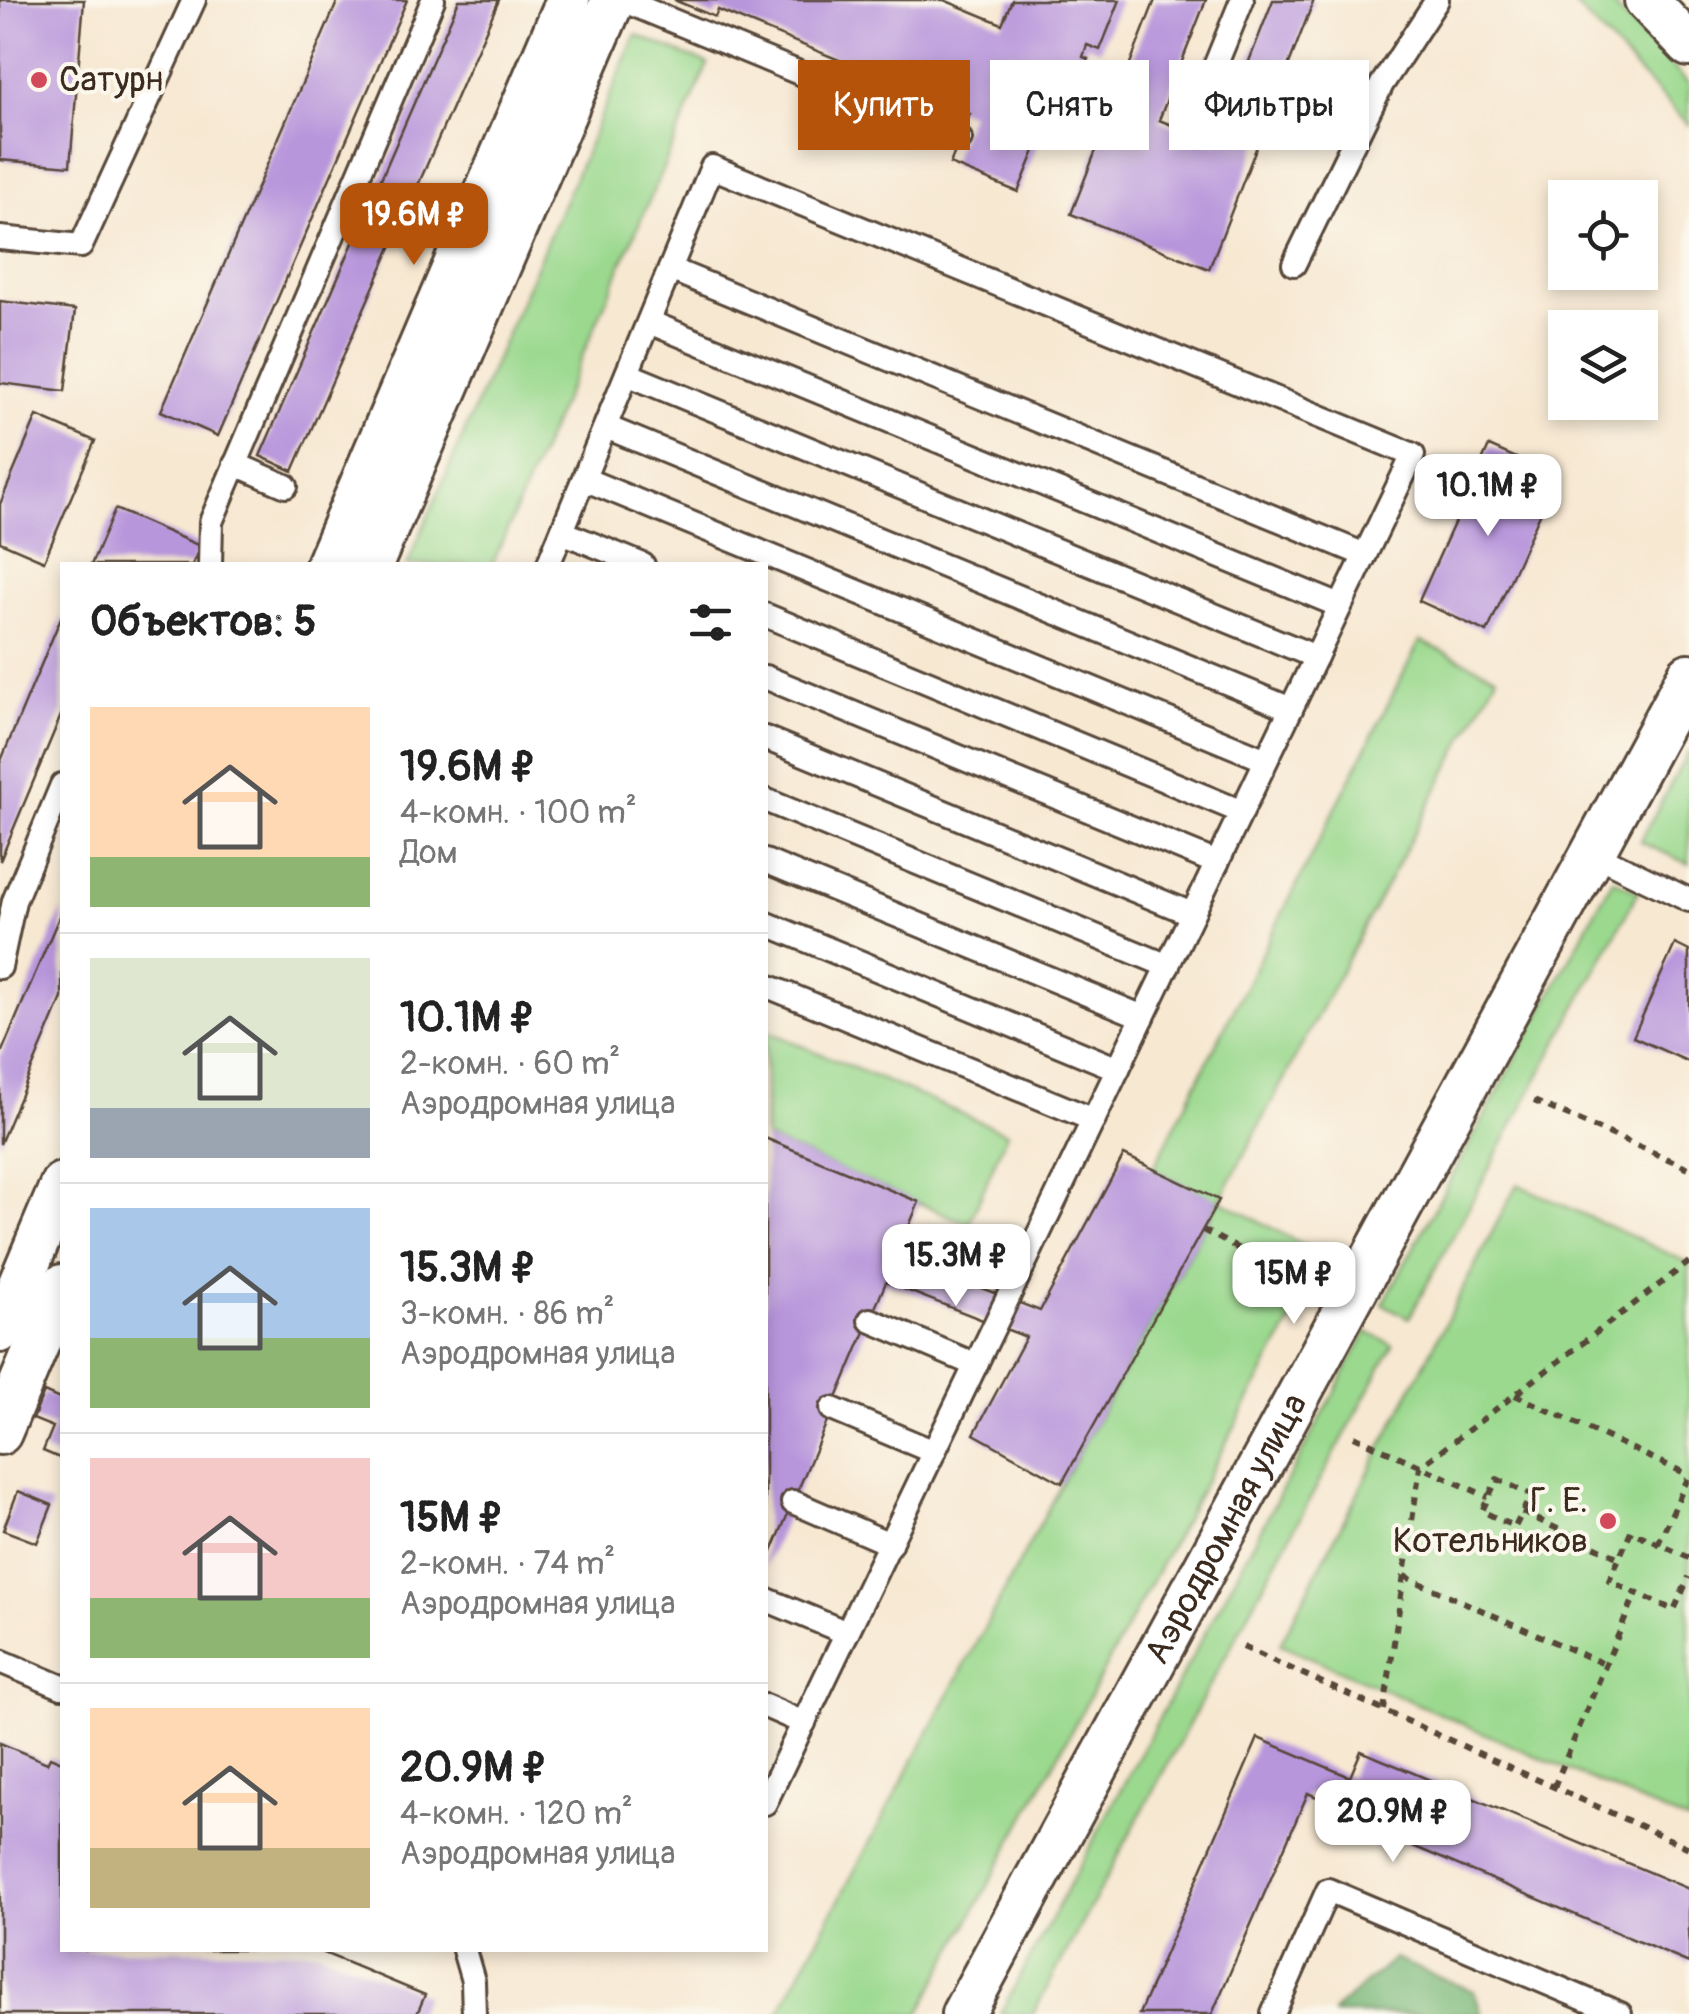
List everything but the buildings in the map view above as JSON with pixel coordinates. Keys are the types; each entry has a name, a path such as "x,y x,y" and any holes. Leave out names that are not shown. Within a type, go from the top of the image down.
{"street":[{"path":"369,535 568,0"},
{"path":"331,562 369,535 613,0"},
{"path":"1646,0 1689,45"},
{"name":"Аэродромная улица","path":"963,2014 1689,675"},
{"path":"0,1330 60,1189"},
{"path":"0,1433 60,1291"}],"lane":[{"path":"0,238 81,246 194,0"},
{"path":"210,562 212,522 433,0"},
{"path":"622,0 798,73"},
{"path":"1218,60 1242,0"},
{"path":"1294,264 1382,84 1437,0"},
{"path":"549,562 712,167 1412,455 768,1797"},
{"path":"670,268 1366,554"},
{"path":"649,322 1340,606"},
{"path":"627,374 1316,657"},
{"path":"606,427 1291,709"},
{"path":"236,464 286,486"},
{"path":"584,479 1266,760"},
{"path":"562,532 636,562"},
{"path":"768,616 1242,812"},
{"path":"768,678 1217,864"},
{"path":"768,739 1192,914"},
{"path":"0,967 14,902 60,790"},
{"path":"768,801 1168,966"},
{"path":"1592,854 1689,900"},
{"path":"768,863 1143,1017"},
{"path":"768,924 1118,1069"},
{"path":"768,986 1094,1120"},
{"path":"870,1320 976,1365"},
{"path":"832,1409 934,1452"},
{"path":"792,1502 890,1544"},
{"path":"768,1600 847,1634"},
{"path":"0,1661 60,1686"},
{"path":"768,1707 804,1722"},
{"path":"1273,2014 1328,1890 1620,2014"},
{"path":"465,1952 473,1981 474,2014"}],"path":[{"path":"1534,1102 1689,1168"},
{"path":"1203,1230 1320,1292"},
{"path":"1384,1710 1420,1468 1689,1262"},
{"path":"1515,1395 1689,1476 1658,1544"},
{"path":"1354,1436 1488,1498"},
{"path":"1497,1480 1530,1495 1515,1527 1482,1512 1488,1498 1497,1480"},
{"path":"1522,1512 1619,1558"},
{"path":"1688,1583 1674,1610 1609,1581 1631,1531 1689,1558"},
{"path":"1404,1576 1606,1665"},
{"path":"1554,1787 1636,1593"},
{"path":"1242,1646 1689,1848"}],"green space":[{"path":"1570,0 1608,0 1689,84 1689,125"},
{"path":"636,35 708,64 493,562 408,562"},
{"path":"1420,641 1497,676 1220,1200 1326,1257 919,2014 778,2014 1062,1483 1219,1201 1153,1169"},
{"path":"1689,750 1689,864 1640,842"},
{"path":"1613,879 1638,892 1409,1318 1383,1304"},
{"path":"768,1031 1007,1133 969,1224 768,1139"},
{"path":"1517,1184 1689,1263 1689,1823 1280,1644"},
{"path":"1367,1332 1393,1345 1033,2014 1000,2014"},
{"path":"1394,1959 1474,1991 1482,2014 1333,2014"}],"place":[{"name":"Сатурн","path":"39,80"},
{"name":"Г. Е. Котельников","path":"1608,1521"}]}
